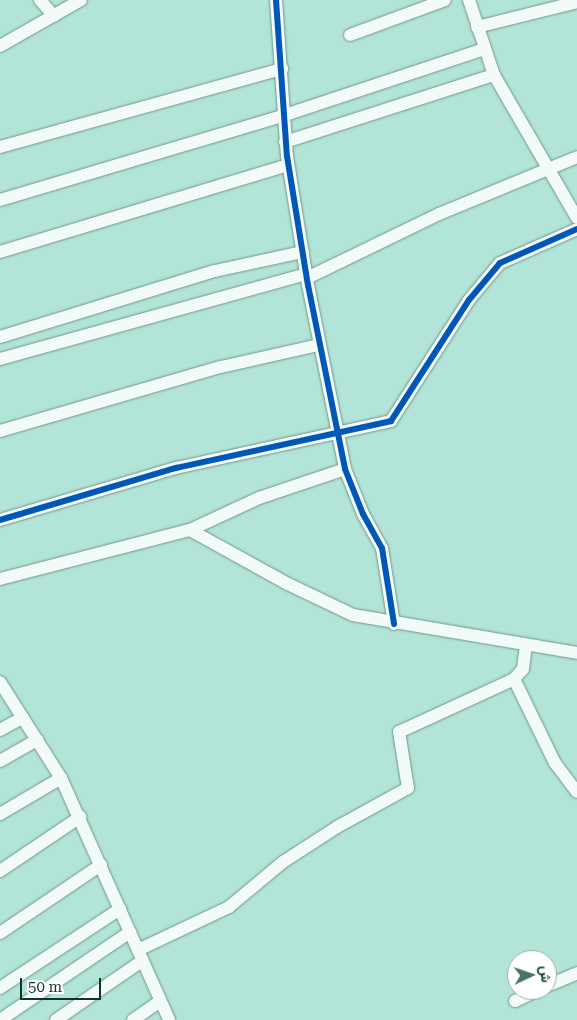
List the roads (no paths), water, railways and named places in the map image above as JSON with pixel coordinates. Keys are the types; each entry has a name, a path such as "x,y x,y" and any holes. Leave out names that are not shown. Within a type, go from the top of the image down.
{"street":[{"path":"40,0 54,16"},
{"path":"0,46 82,0"},
{"path":"276,0 288,165 319,345 345,469 363,514 382,548 394,624"},
{"path":"350,35 445,0"},
{"path":"469,0 494,75 577,218"},
{"path":"477,27 577,2"},
{"path":"0,200 285,115 484,49"},
{"path":"0,147 282,69"},
{"path":"286,142 494,75"},
{"path":"0,359 306,276 439,214 548,167 577,157"},
{"path":"0,252 288,165"},
{"path":"0,520 176,468 392,421 470,300 500,263 577,229"},
{"path":"0,337 214,271 303,252"},
{"path":"0,431 221,367 319,345"},
{"path":"0,579 190,530 259,498 345,469"},
{"path":"190,530 288,584 353,615 394,624 577,653"},
{"path":"56,1020 140,956 229,907 283,862 337,826 405,791 410,783 399,737 403,728 514,679 523,669 526,645"},
{"path":"514,679 555,763 577,792"},
{"path":"0,682 61,778 169,1020"},
{"path":"0,730 23,717"},
{"path":"0,761 37,740"},
{"path":"0,814 61,778"},
{"path":"0,871 80,817"},
{"path":"0,933 101,865"},
{"path":"0,988 120,909"},
{"path":"0,1020 130,932"},
{"path":"557,982 577,973"},
{"path":"133,1020 160,1001"}]}
